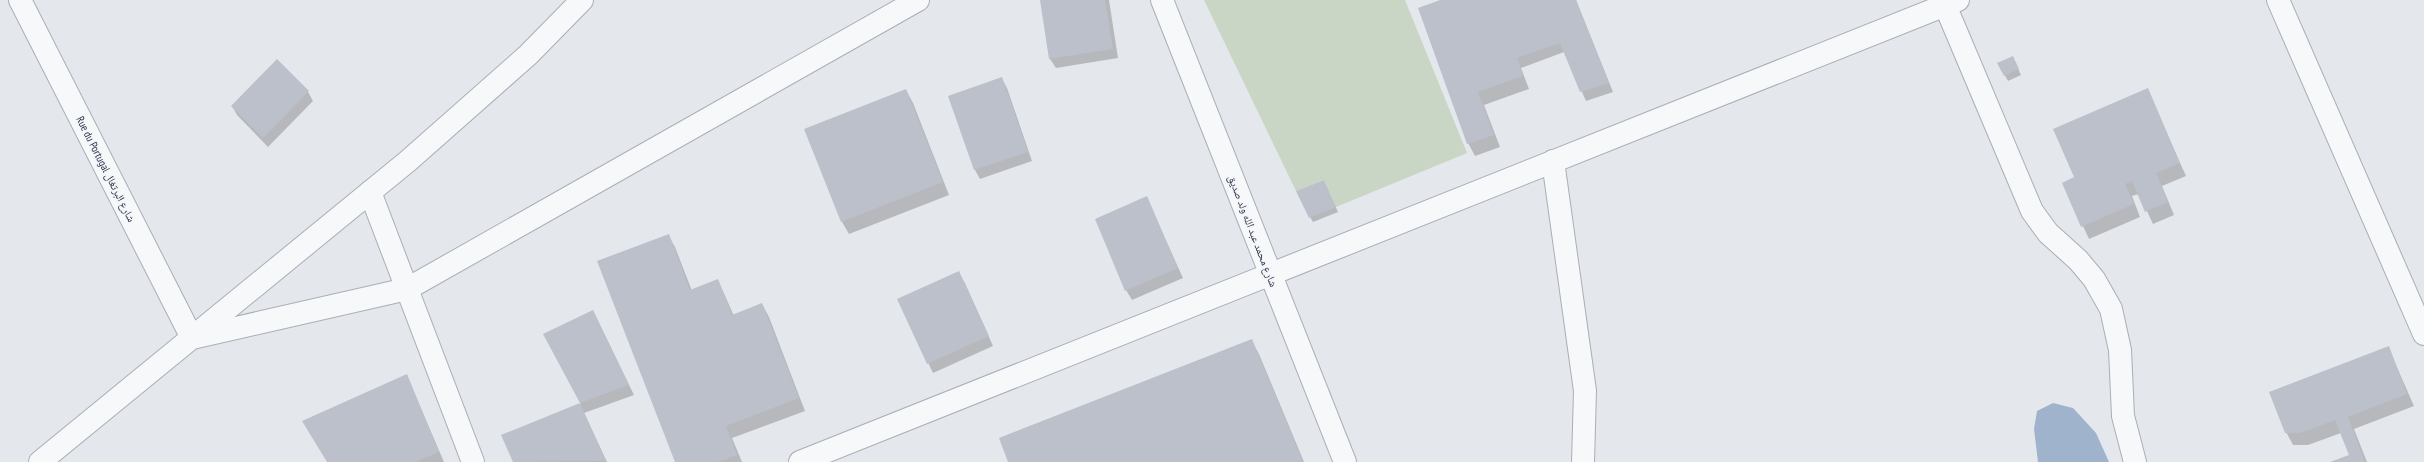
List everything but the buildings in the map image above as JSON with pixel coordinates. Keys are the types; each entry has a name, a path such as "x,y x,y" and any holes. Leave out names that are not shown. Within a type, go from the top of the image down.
{"street":[{"name":"Rue du Portugal شارع البرتغال","path":"20,0 192,338"},
{"path":"40,462 370,192 528,55 582,0"},
{"path":"192,338 407,290 918,0"},
{"name":"شارع محمد عبد الله ولد صديق","path":"1162,0 1269,274 1345,462"},
{"path":"2278,0 2424,334"},
{"path":"800,462 1952,3 2032,211 2048,233 2078,260 2094,279 2112,309 2120,350 2123,416 2135,462"},
{"path":"1553,161 1585,391 1583,462"},
{"path":"370,192 473,462"}],"green space":[{"path":"1204,0 1405,0 1467,153 1336,207 1324,180 1296,191"}],"water":[{"path":"2053,403 2073,408 2096,433 2109,462 2038,462 2034,429 2037,411"}]}
